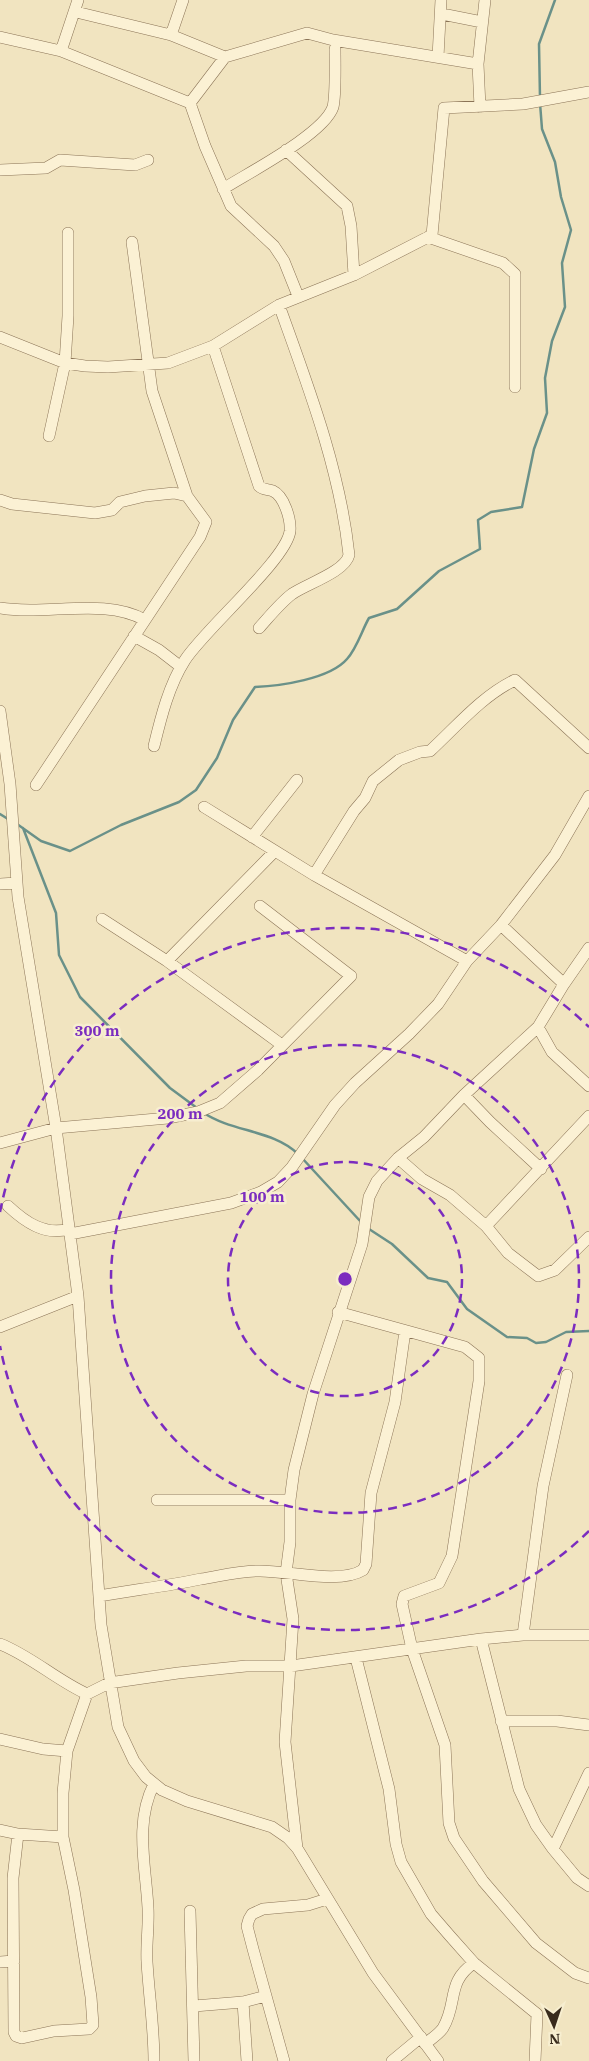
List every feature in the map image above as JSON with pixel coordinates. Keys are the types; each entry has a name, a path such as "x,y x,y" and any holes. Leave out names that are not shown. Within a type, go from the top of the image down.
{"street":[{"path":"172,35 184,0"},
{"path":"438,57 442,0"},
{"path":"480,107 478,64 485,0"},
{"path":"61,51 77,6 172,35 226,57"},
{"path":"442,14 482,22"},
{"path":"190,103 226,57 307,34 357,45 478,64"},
{"path":"0,37 61,51 190,103 231,206 274,246 284,261 298,296"},
{"path":"223,188 286,150 319,126 332,107 335,49"},
{"path":"0,337 65,363 108,367 168,363 213,346 279,305 354,275 432,235 434,231 444,108 523,104 559,99 589,92"},
{"path":"286,150 347,206 351,226 354,275"},
{"path":"0,170 46,168 60,160 135,165 148,160"},
{"path":"48,436 65,363 68,316 68,233"},
{"path":"428,236 503,263 515,274 515,387"},
{"path":"36,785 200,537 205,525 204,518 187,496 152,392 132,242"},
{"path":"259,628 291,594 345,563 349,555 333,468 326,443 279,305"},
{"path":"154,746 161,719 181,667 215,623 267,570 287,541 290,532 284,503 274,492 259,486 213,346"},
{"path":"0,500 12,504 96,513 112,510 120,502 145,496 174,493 187,496"},
{"path":"0,608 20,612 103,608 133,613 145,620"},
{"path":"134,636 159,650 181,667"},
{"path":"314,876 354,812 365,798 373,781 386,768 406,757 430,751 469,713 500,687 515,680 589,748"},
{"path":"0,711 10,784 17,883 56,1128 78,1296 103,1643 118,1727 134,1761 154,1784 170,1795 272,1827 284,1834 297,1848 373,1973 438,2061"},
{"path":"252,837 297,780"},
{"path":"8,1206 21,1218 34,1226 59,1232 70,1232 231,1204 261,1192 278,1182 292,1168 335,1105 355,1083 409,1034 438,1004 468,961 501,925 554,856 589,796"},
{"path":"204,807 314,876 468,961"},
{"path":"167,962 274,852"},
{"path":"0,884 17,883"},
{"path":"0,1143 56,1128 168,1118 198,1112 220,1103 282,1045 351,976 260,906"},
{"path":"102,919 167,962 282,1045"},
{"path":"501,925 564,984"},
{"path":"297,1848 285,1742 293,1619 286,1573 290,1542 290,1500 305,1425 338,1312 362,1244 372,1188 398,1158 424,1137 464,1094 538,1027 589,948"},
{"path":"538,1027 552,1052 589,1086"},
{"path":"464,1094 490,1122 541,1168"},
{"path":"486,1226 589,1116"},
{"path":"398,1158 422,1179 450,1195 486,1226 508,1253 538,1276 555,1270 589,1237"},
{"path":"0,1327 78,1296"},
{"path":"338,1312 465,1347 480,1358 479,1381 452,1556 439,1583 428,1589 408,1594 402,1600 412,1649 445,1745 449,1823 454,1838 483,1881 536,1943 575,1973 589,1978"},
{"path":"99,1596 202,1579 228,1572 258,1570 336,1576 351,1575 363,1570 366,1564 370,1494 395,1402 406,1332"},
{"path":"522,1635 543,1486 567,1375"},
{"path":"157,1500 290,1500"},
{"path":"18,1834 13,1878 14,2032 16,2036 22,2038 54,2031 89,2029 93,2025 91,1997 74,1890 62,1837 63,1793 67,1751 87,1694 109,1683 246,1666 291,1666 522,1635 589,1635"},
{"path":"481,1639 519,1789 536,1825 553,1849 577,1878 589,1886"},
{"path":"0,1644 87,1694"},
{"path":"356,1658 389,1789 396,1844 402,1862 431,1914 474,1963 538,2014 535,2061"},
{"path":"501,1721 557,1721 589,1725"},
{"path":"0,1739 43,1749 67,1751"},
{"path":"553,1849 589,1773"},
{"path":"154,1784 144,1807 143,1828 144,1878 148,1908 147,1961 154,2061"},
{"path":"0,1830 18,1834 62,1837"},
{"path":"284,2061 247,1926 248,1919 252,1914 263,1909 308,1905 327,1899"},
{"path":"190,1911 194,2061"},
{"path":"0,1962 14,1961"},
{"path":"392,2061 443,2029 456,1981 466,1968 474,1963"},
{"path":"194,2006 243,2002 266,1996"},
{"path":"243,2002 247,2061"}],"waterway":[{"path":"540,98 539,44 555,0"},
{"path":"17,824 41,841 70,851 121,825 179,802 196,790 217,758 233,720 255,687 304,680 329,672 339,666 354,650 369,618 397,609 439,571 480,549 478,520 491,512 522,507 534,449 547,413 545,378 552,341 565,307 562,263 571,230 561,197 555,162 542,129 540,103"},
{"path":"0,814 8,819"},
{"path":"23,828 56,913 59,955 80,997 170,1088 197,1108"},
{"path":"204,1113 227,1124 277,1140 298,1154"},
{"path":"302,1158 361,1222"},
{"path":"369,1229 392,1244 428,1278 447,1282 467,1309 507,1337 527,1338 536,1343 546,1342 566,1332 589,1331"}]}
